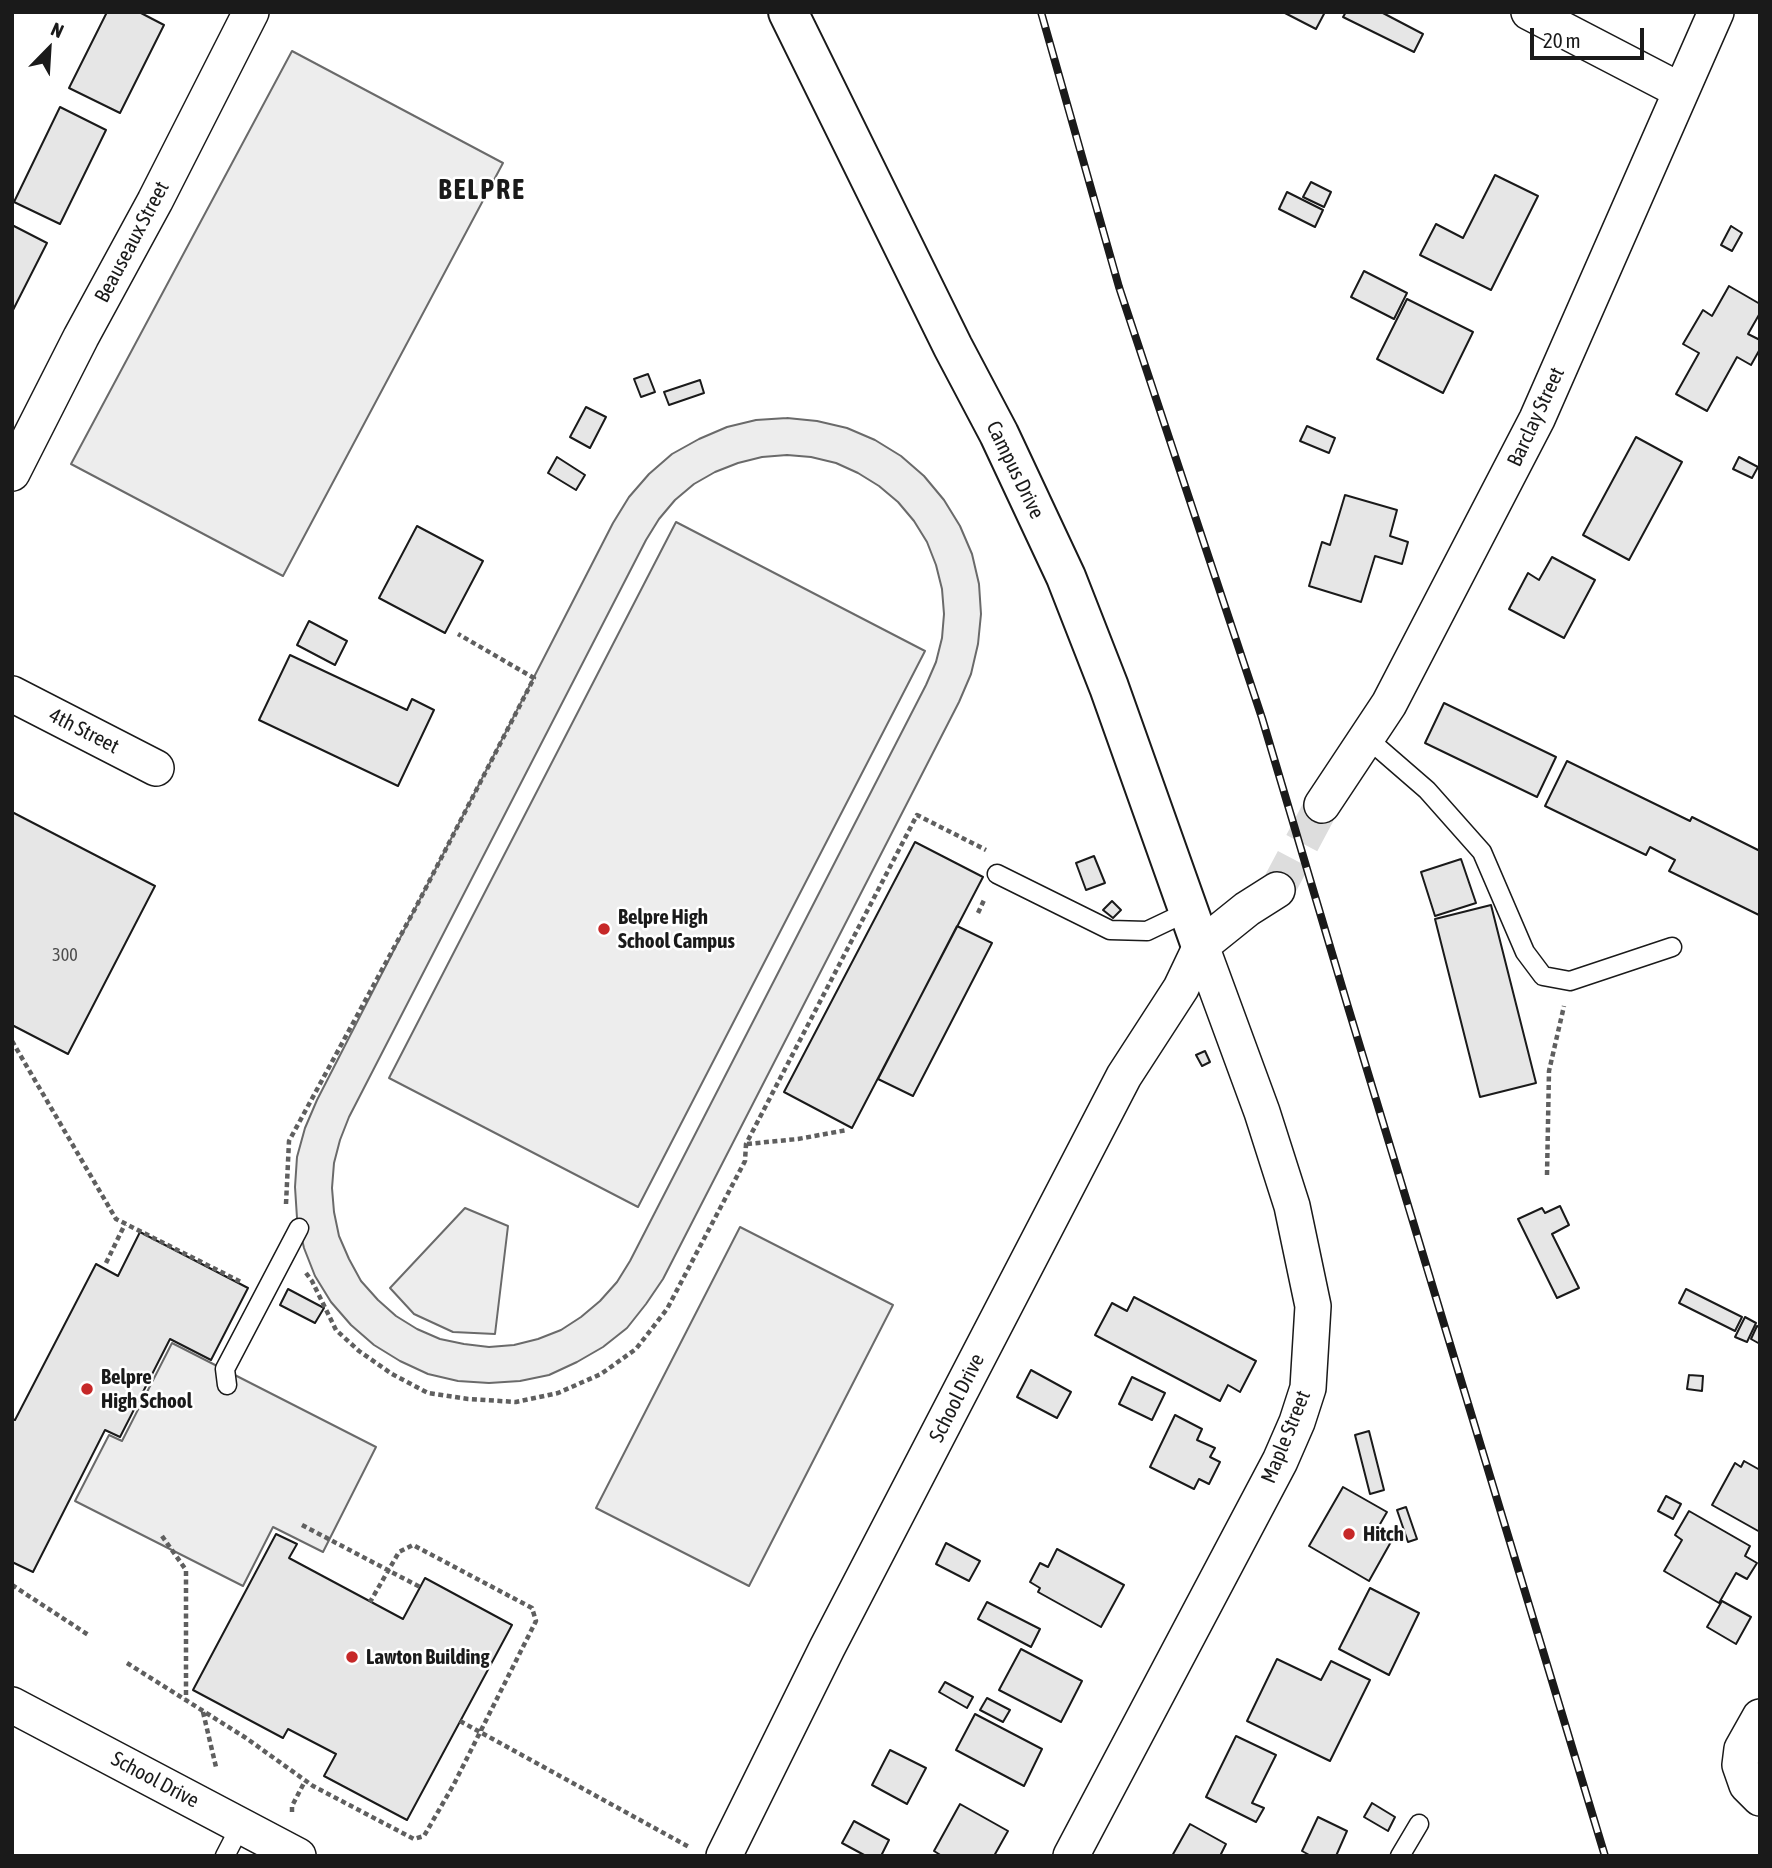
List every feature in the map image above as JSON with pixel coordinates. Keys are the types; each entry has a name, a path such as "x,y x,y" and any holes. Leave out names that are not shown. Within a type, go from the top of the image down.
{"street":[{"name":"Beauseaux Street","path":"12,472 251,12"},
{"name":"Campus Drive","path":"788,12 999,434 1066,577 1109,687 1195,929"},
{"path":"1529,12 1681,91"},
{"name":"Barclay Street","path":"1322,805 1390,704 1537,419 1716,12"},
{"name":"4th Street","path":"12,694 156,768"},
{"path":"1195,929 1247,909 1277,890"},
{"name":"School Drive","path":"724,1856 827,1648 1124,1076 1181,988 1195,929"},
{"name":"Maple Street","path":"1071,1856 1280,1461 1308,1388 1313,1306 1292,1206 1262,1112 1195,929"},
{"name":"School Drive","path":"12,1705 298,1856"},
{"path":"1759,1797 1746,1785 1740,1765 1742,1749 1760,1717"}],"lane":[{"path":"1367,738 1427,790 1482,852 1525,952 1543,976 1570,981 1672,947"},
{"path":"997,874 1110,929 1195,929"},
{"path":"227,1385 225,1369 299,1228"},
{"path":"1400,1856 1419,1824"},
{"path":"225,1856 241,1825"}],"path":[{"path":"458,634 534,678 416,907 289,1141 285,1232 293,1255 312,1281 336,1330 359,1351 392,1374 428,1393 516,1402 558,1393 601,1374 636,1349 667,1310 745,1161 746,1144 917,815 996,855 1002,863 978,913"},
{"path":"1547,1175 1549,1071 1570,981"},
{"path":"12,1041 116,1219 263,1295"},
{"path":"746,1144 798,1139 847,1130"},
{"path":"106,1263 125,1224"},
{"path":"303,1525 420,1587"},
{"path":"162,1536 186,1570 186,1700"},
{"path":"127,1663 246,1738 305,1781 414,1839 424,1836 454,1784 536,1621 532,1608 412,1545 399,1552 370,1602"},
{"path":"12,1585 90,1636"},
{"path":"203,1711 216,1767"},
{"path":"460,1721 686,1845"},
{"path":"292,1818 292,1806 305,1781"}],"shaded area":[{"path":"292,51 503,163 283,576 71,464"},
{"path":"787,418 847,428 875,440 901,456 924,476 944,500 960,526 972,554 979,584 981,614 971,674 663,1279 646,1304 627,1328 603,1347 549,1375 520,1381 489,1383 458,1381 428,1374 374,1345 351,1325 331,1302 315,1276 304,1248 297,1218 297,1157 305,1128 613,523 629,497 649,474 672,454 727,427 756,420","holes":["762,457 811,457 836,463 879,486 898,502 927,542 942,589 944,614 936,662 926,685 617,1282 600,1301 561,1330 514,1345 489,1347 464,1344 440,1339 417,1329 396,1316 361,1281 339,1236 332,1188 334,1163 349,1117 659,519 675,500 694,484 715,472"]},
{"path":"676,522 925,651 638,1207 389,1078"},
{"path":"465,1208 508,1226 495,1334 453,1332 414,1314 390,1288"},
{"path":"740,1227 893,1305 749,1586 596,1508"},
{"path":"172,1343 376,1447 323,1552 273,1527 243,1586 75,1501 109,1435 122,1441"}],"building":[{"path":"107,12 139,12 164,25 120,113 69,88"},
{"path":"1283,12 1325,12 1316,29"},
{"path":"1346,12 1381,12 1423,34 1414,52 1343,17"},
{"path":"60,107 106,130 60,224 14,202"},
{"path":"1495,175 1538,196 1491,290 1420,255 1436,224 1463,238"},
{"path":"1311,182 1331,192 1324,207 1303,197"},
{"path":"1287,192 1323,210 1315,227 1279,209"},
{"path":"12,225 47,243 12,312"},
{"path":"1731,226 1742,233 1732,251 1721,245"},
{"path":"1364,271 1407,293 1394,319 1351,297"},
{"path":"1729,286 1760,304 1760,313 1748,334 1760,340 1760,349 1751,365 1737,357 1707,411 1676,394 1699,353 1683,344 1703,310 1712,316"},
{"path":"1407,299 1473,332 1443,393 1377,359"},
{"path":"648,374 655,392 641,397 634,379"},
{"path":"700,380 704,393 669,405 664,392"},
{"path":"586,407 606,417 590,448 570,437"},
{"path":"1307,426 1335,438 1329,453 1300,441"},
{"path":"1636,437 1682,462 1629,560 1583,535"},
{"path":"557,457 585,475 576,490 548,473"},
{"path":"1739,457 1758,467 1752,478 1733,469"},
{"path":"1345,495 1397,510 1390,536 1408,542 1402,564 1375,556 1361,602 1309,586 1322,542 1330,545"},
{"path":"417,526 483,561 445,633 379,598"},
{"path":"1552,557 1595,580 1564,638 1509,609 1528,573 1539,580"},
{"path":"309,621 347,641 335,665 297,645"},
{"path":"290,655 407,710 412,699 434,710 398,786 259,720"},
{"path":"1444,703 1556,757 1537,797 1425,743"},
{"path":"1567,761 1690,821 1692,817 1760,851 1759,915 1669,871 1675,860 1650,847 1646,855 1545,806"},
{"path":"12,812 155,886 68,1054 12,1025"},
{"path":"915,842 983,877 852,1128 784,1092"},
{"path":"1094,856 1105,883 1086,890 1076,863"},
{"path":"1461,859 1476,903 1435,916 1421,872"},
{"path":"1112,901 1121,910 1113,918 1103,910"},
{"path":"1491,905 1536,1083 1480,1097 1435,919"},
{"path":"957,926 992,943 913,1096 878,1079"},
{"path":"1205,1051 1210,1062 1202,1066 1196,1055"},
{"path":"1560,1206 1569,1225 1552,1234 1579,1288 1557,1298 1518,1219 1542,1208 1545,1213"},
{"name":"Belpre High School","path":"140,1232 248,1288 211,1360 170,1339 120,1437 105,1430 33,1572 12,1562 12,1419 15,1420 96,1264 118,1276"},
{"path":"288,1289 324,1308 315,1323 280,1305"},
{"path":"1686,1289 1742,1317 1735,1331 1679,1303"},
{"path":"1134,1297 1256,1361 1240,1392 1228,1385 1220,1401 1095,1335 1112,1303 1127,1311"},
{"path":"1745,1317 1756,1323 1747,1342 1735,1337"},
{"path":"1757,1326 1760,1327 1760,1344 1751,1339"},
{"path":"1031,1370 1071,1392 1057,1418 1017,1397"},
{"path":"1689,1375 1703,1376 1702,1391 1687,1389"},
{"path":"1132,1377 1165,1393 1152,1420 1119,1404"},
{"path":"1175,1415 1202,1429 1197,1440 1215,1448 1210,1457 1220,1462 1209,1484 1199,1479 1194,1489 1150,1467"},
{"path":"1369,1431 1384,1490 1370,1494 1355,1435"},
{"path":"1744,1461 1760,1470 1760,1532 1712,1505 1735,1463 1741,1467"},
{"path":"1343,1487 1387,1512 1376,1531 1392,1540 1369,1581 1309,1546"},
{"path":"1666,1496 1681,1504 1673,1519 1658,1511"},
{"path":"1406,1507 1417,1539 1408,1542 1397,1510"},
{"path":"1689,1511 1750,1546 1745,1556 1757,1563 1747,1579 1736,1573 1719,1603 1664,1571 1682,1540 1675,1535"},
{"name":"Lawton Building","path":"276,1534 297,1544 289,1558 403,1619 425,1578 512,1625 407,1820 324,1776 336,1754 288,1729 283,1738 193,1690"},
{"path":"946,1543 980,1561 969,1581 936,1564"},
{"path":"1057,1549 1124,1585 1101,1627 1038,1592 1040,1588 1030,1582 1040,1563 1048,1567"},
{"path":"1370,1588 1419,1613 1389,1675 1339,1649"},
{"path":"1722,1601 1751,1617 1736,1644 1707,1627"},
{"path":"987,1602 1040,1629 1031,1647 978,1619"},
{"path":"1021,1649 1082,1681 1061,1722 999,1690"},
{"path":"1277,1659 1321,1680 1331,1661 1370,1680 1330,1761 1247,1721"},
{"path":"945,1682 973,1697 967,1708 939,1692"},
{"path":"987,1698 1010,1710 1003,1722 980,1710"},
{"path":"975,1714 1042,1749 1024,1786 956,1750"},
{"path":"1236,1736 1276,1755 1252,1803 1264,1808 1256,1822 1206,1797"},
{"path":"890,1750 926,1768 907,1804 872,1785"},
{"path":"1372,1803 1395,1817 1388,1831 1364,1817"},
{"path":"960,1804 1008,1831 994,1856 942,1856 934,1851"},
{"path":"1318,1817 1347,1831 1336,1856 1311,1856 1302,1851"},
{"path":"854,1821 889,1840 881,1856 866,1856 842,1843"},
{"path":"1190,1824 1226,1844 1220,1856 1172,1856"}],"tunnel":[{"path":"1277,890 1322,805"}],"railway":[{"path":"1041,12 1119,287 1262,718 1605,1856"}],"place":[{"name":"Belpre High School Campus","path":"604,929"},
{"name":"Belpre High School","path":"87,1389"},
{"name":"Hitch","path":"1349,1534"},
{"name":"Lawton Building","path":"352,1657"}],"district":[{"name":"BELPRE","path":"482,190"}]}
